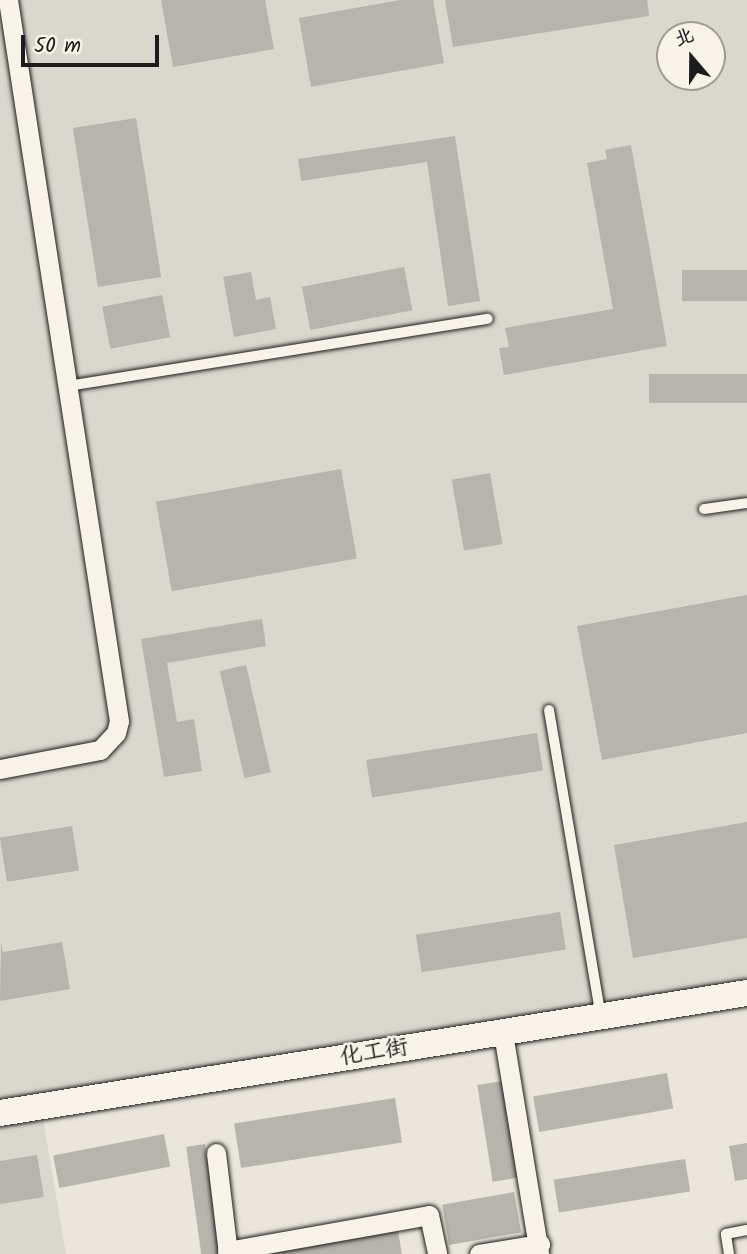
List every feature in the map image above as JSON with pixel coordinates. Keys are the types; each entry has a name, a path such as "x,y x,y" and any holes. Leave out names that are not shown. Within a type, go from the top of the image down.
{"street":[{"path":"0,769 100,750 116,733 119,720 8,0"},
{"name":"化工街","path":"0,1113 747,993"},
{"path":"479,1254 539,1249 503,1033"},
{"path":"216,1153 228,1252 429,1215 437,1254"}],"lane":[{"path":"68,386 488,319"},
{"path":"704,509 747,503"},
{"path":"549,710 601,1017"},
{"path":"729,1254 726,1234 747,1230"}],"shaded area":[{"path":"0,0 747,0 747,993 41,1107 66,1254 0,1254"}],"building":[{"path":"161,0 265,0 274,49 173,67"},
{"path":"400,0 433,0 444,63 311,87 299,18"},
{"path":"445,0 647,0 649,16 453,47"},
{"path":"136,118 161,277 98,287 73,128"},
{"path":"455,136 480,301 448,306 427,162 301,181 298,159"},
{"path":"631,145 667,346 504,375 499,348 509,347 505,328 613,309 587,163 607,159 605,150"},
{"path":"404,267 412,310 310,330 302,287"},
{"path":"682,270 747,270 747,301 682,301"},
{"path":"251,272 256,300 270,297 276,329 234,337 223,277"},
{"path":"162,295 170,337 110,349 102,307"},
{"path":"649,374 747,374 747,403 649,403"},
{"path":"341,469 357,559 172,591 156,502"},
{"path":"490,473 503,544 464,551 452,480"},
{"path":"747,595 747,733 602,760 577,626"},
{"path":"262,619 266,646 167,663 177,722 194,719 202,771 164,777 141,639"},
{"path":"246,665 271,772 244,778 220,671"},
{"path":"537,733 543,771 372,798 366,760"},
{"path":"747,822 747,938 633,958 614,845"},
{"path":"72,826 79,870 7,882 0,837"},
{"path":"560,912 566,950 422,972 416,935"},
{"path":"1,942 3,952 62,942 70,989 0,1001"},
{"path":"667,1073 673,1108 539,1132 533,1097"},
{"path":"502,1081 517,1178 493,1182 477,1085"},
{"path":"395,1098 402,1142 241,1168 234,1123"},
{"path":"164,1134 170,1166 59,1188 53,1156"},
{"path":"747,1143 747,1179 735,1181 729,1146"},
{"path":"205,1144 220,1254 201,1254 186,1147"},
{"path":"37,1155 44,1197 0,1204 0,1161"},
{"path":"685,1159 690,1192 559,1212 554,1180"},
{"path":"514,1192 521,1232 449,1245 442,1205"},
{"path":"398,1231 402,1254 269,1254 269,1253"}]}
